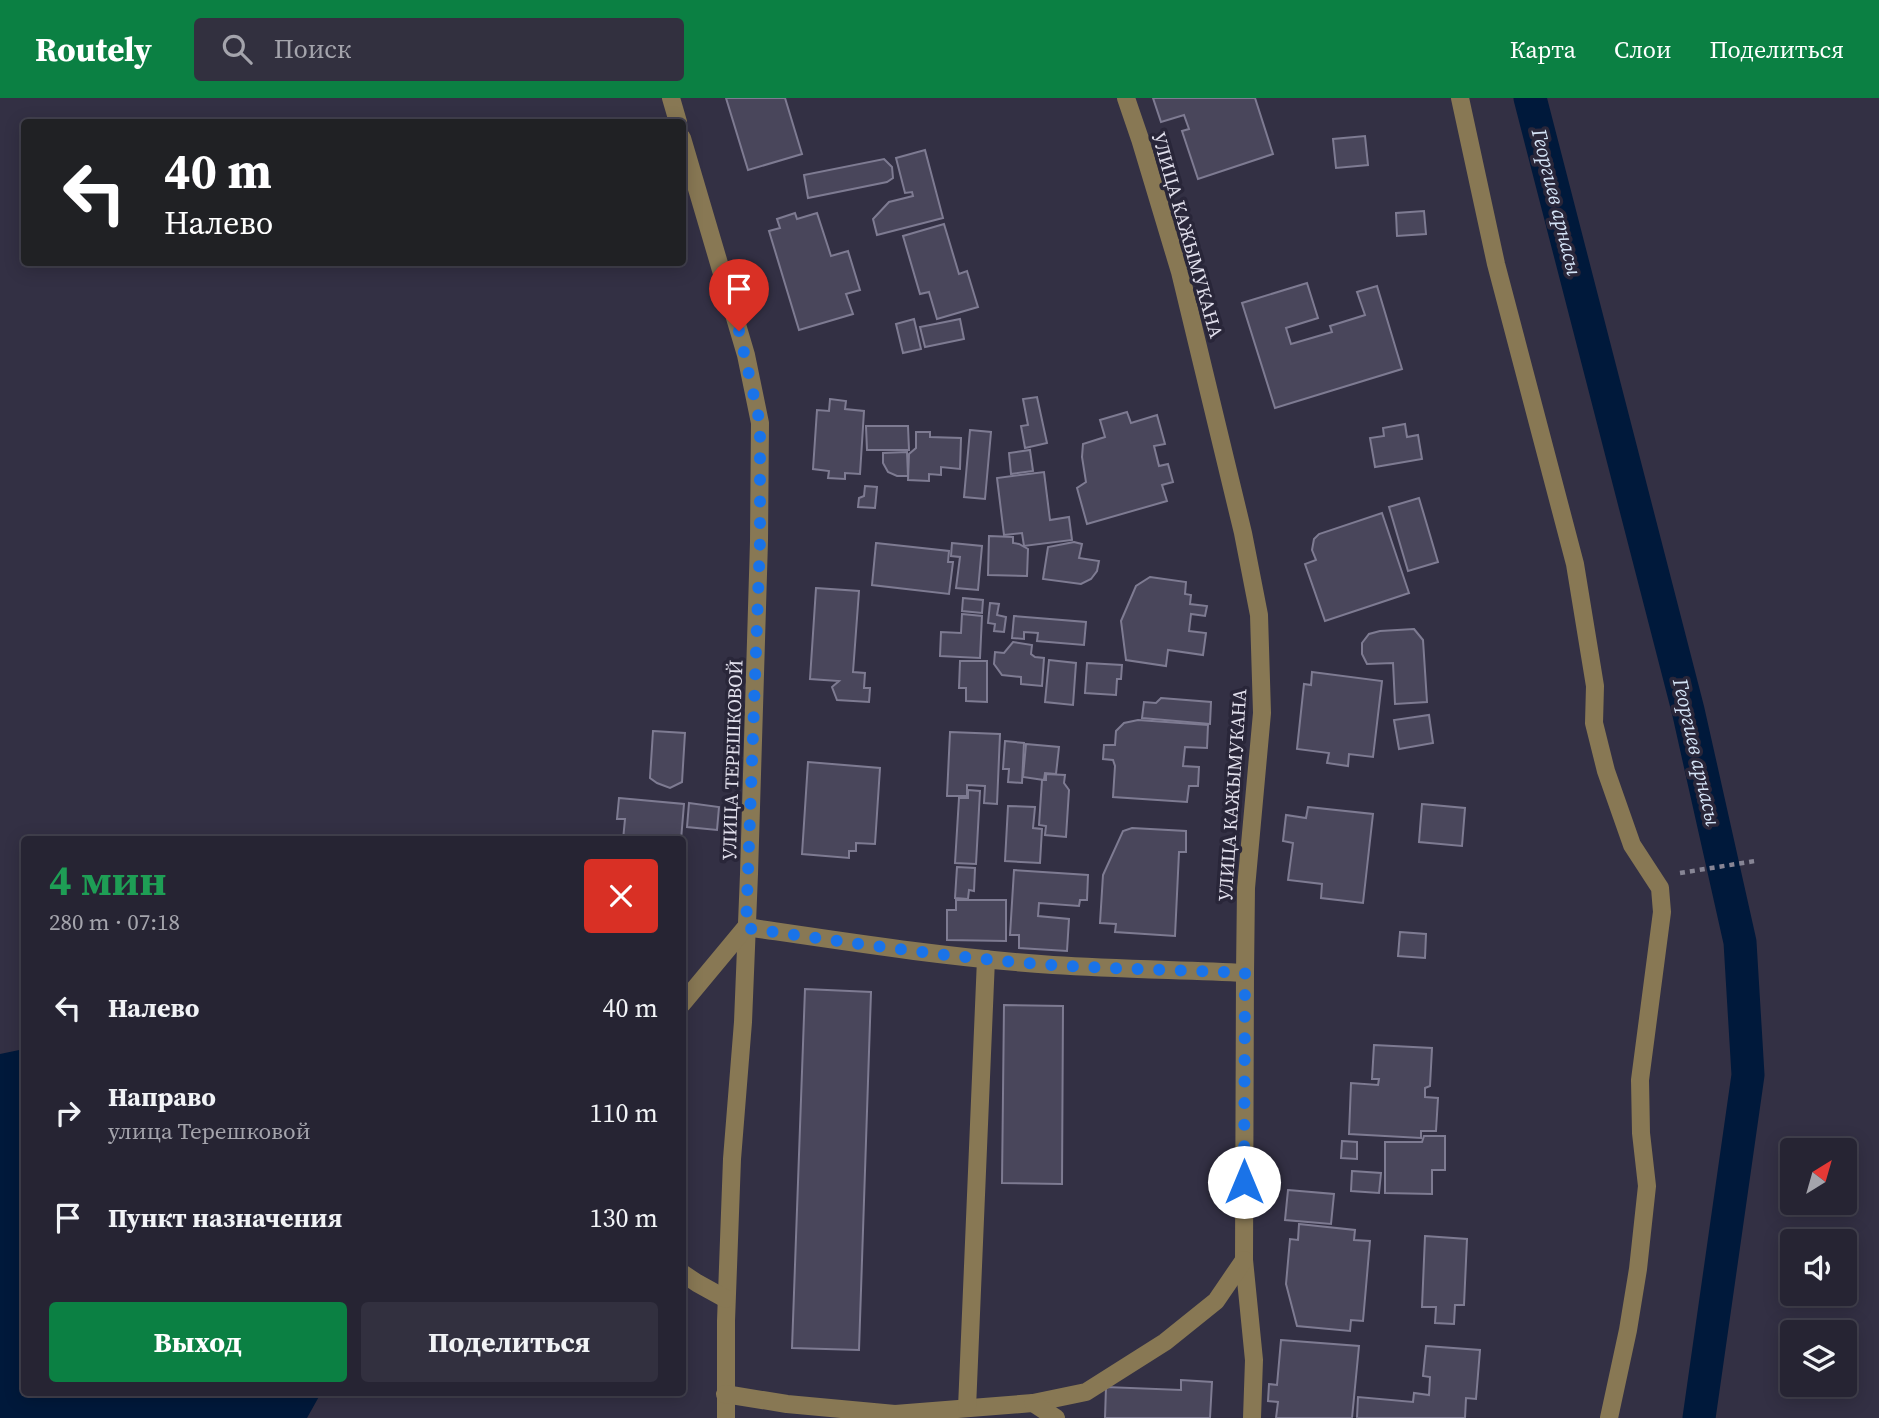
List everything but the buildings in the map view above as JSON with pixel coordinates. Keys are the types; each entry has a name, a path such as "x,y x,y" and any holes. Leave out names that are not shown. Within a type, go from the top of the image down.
{"street":[{"path":"671,98 677,119"},
{"name":"УЛИЦА КАЖЫМУКАНА","path":"1126,98 1180,272 1241,525 1259,615 1262,713 1246,888 1245,973 1244,1260 1254,1360 1252,1418"},
{"path":"1460,98 1496,264 1575,564 1595,686 1594,723 1606,771 1632,845 1660,888 1662,912 1640,1080 1641,1133 1647,1186 1638,1269 1609,1418"},
{"name":"УЛИЦА ТЕРЕШКОВОЙ","path":"686,152 746,355 760,423 759,567 743,1022 732,1159 726,1299 726,1418"},
{"path":"686,999 746,928 986,959 1054,965 1245,973"},
{"path":"967,1408 986,959"},
{"path":"725,1394 787,1404 895,1414 1033,1403 1086,1392 1165,1342 1216,1301 1244,1260"},
{"path":"686,1276 726,1299"},
{"path":"1033,1403 1056,1418"}],"path":[{"path":"1657,885 1674,874 1755,861"}],"water":[{"path":"21,1050 21,1396 319,1396 307,1418 0,1418 0,1054"}],"waterway":[{"name":"Георгиев арнасы","path":"1530,98 1688,710 1740,942 1748,1075 1699,1418"}],"route":[{"path":"739,331 760,423 760,541 746,928 919,952 1009,961 1245,973 1244,1182"}]}
